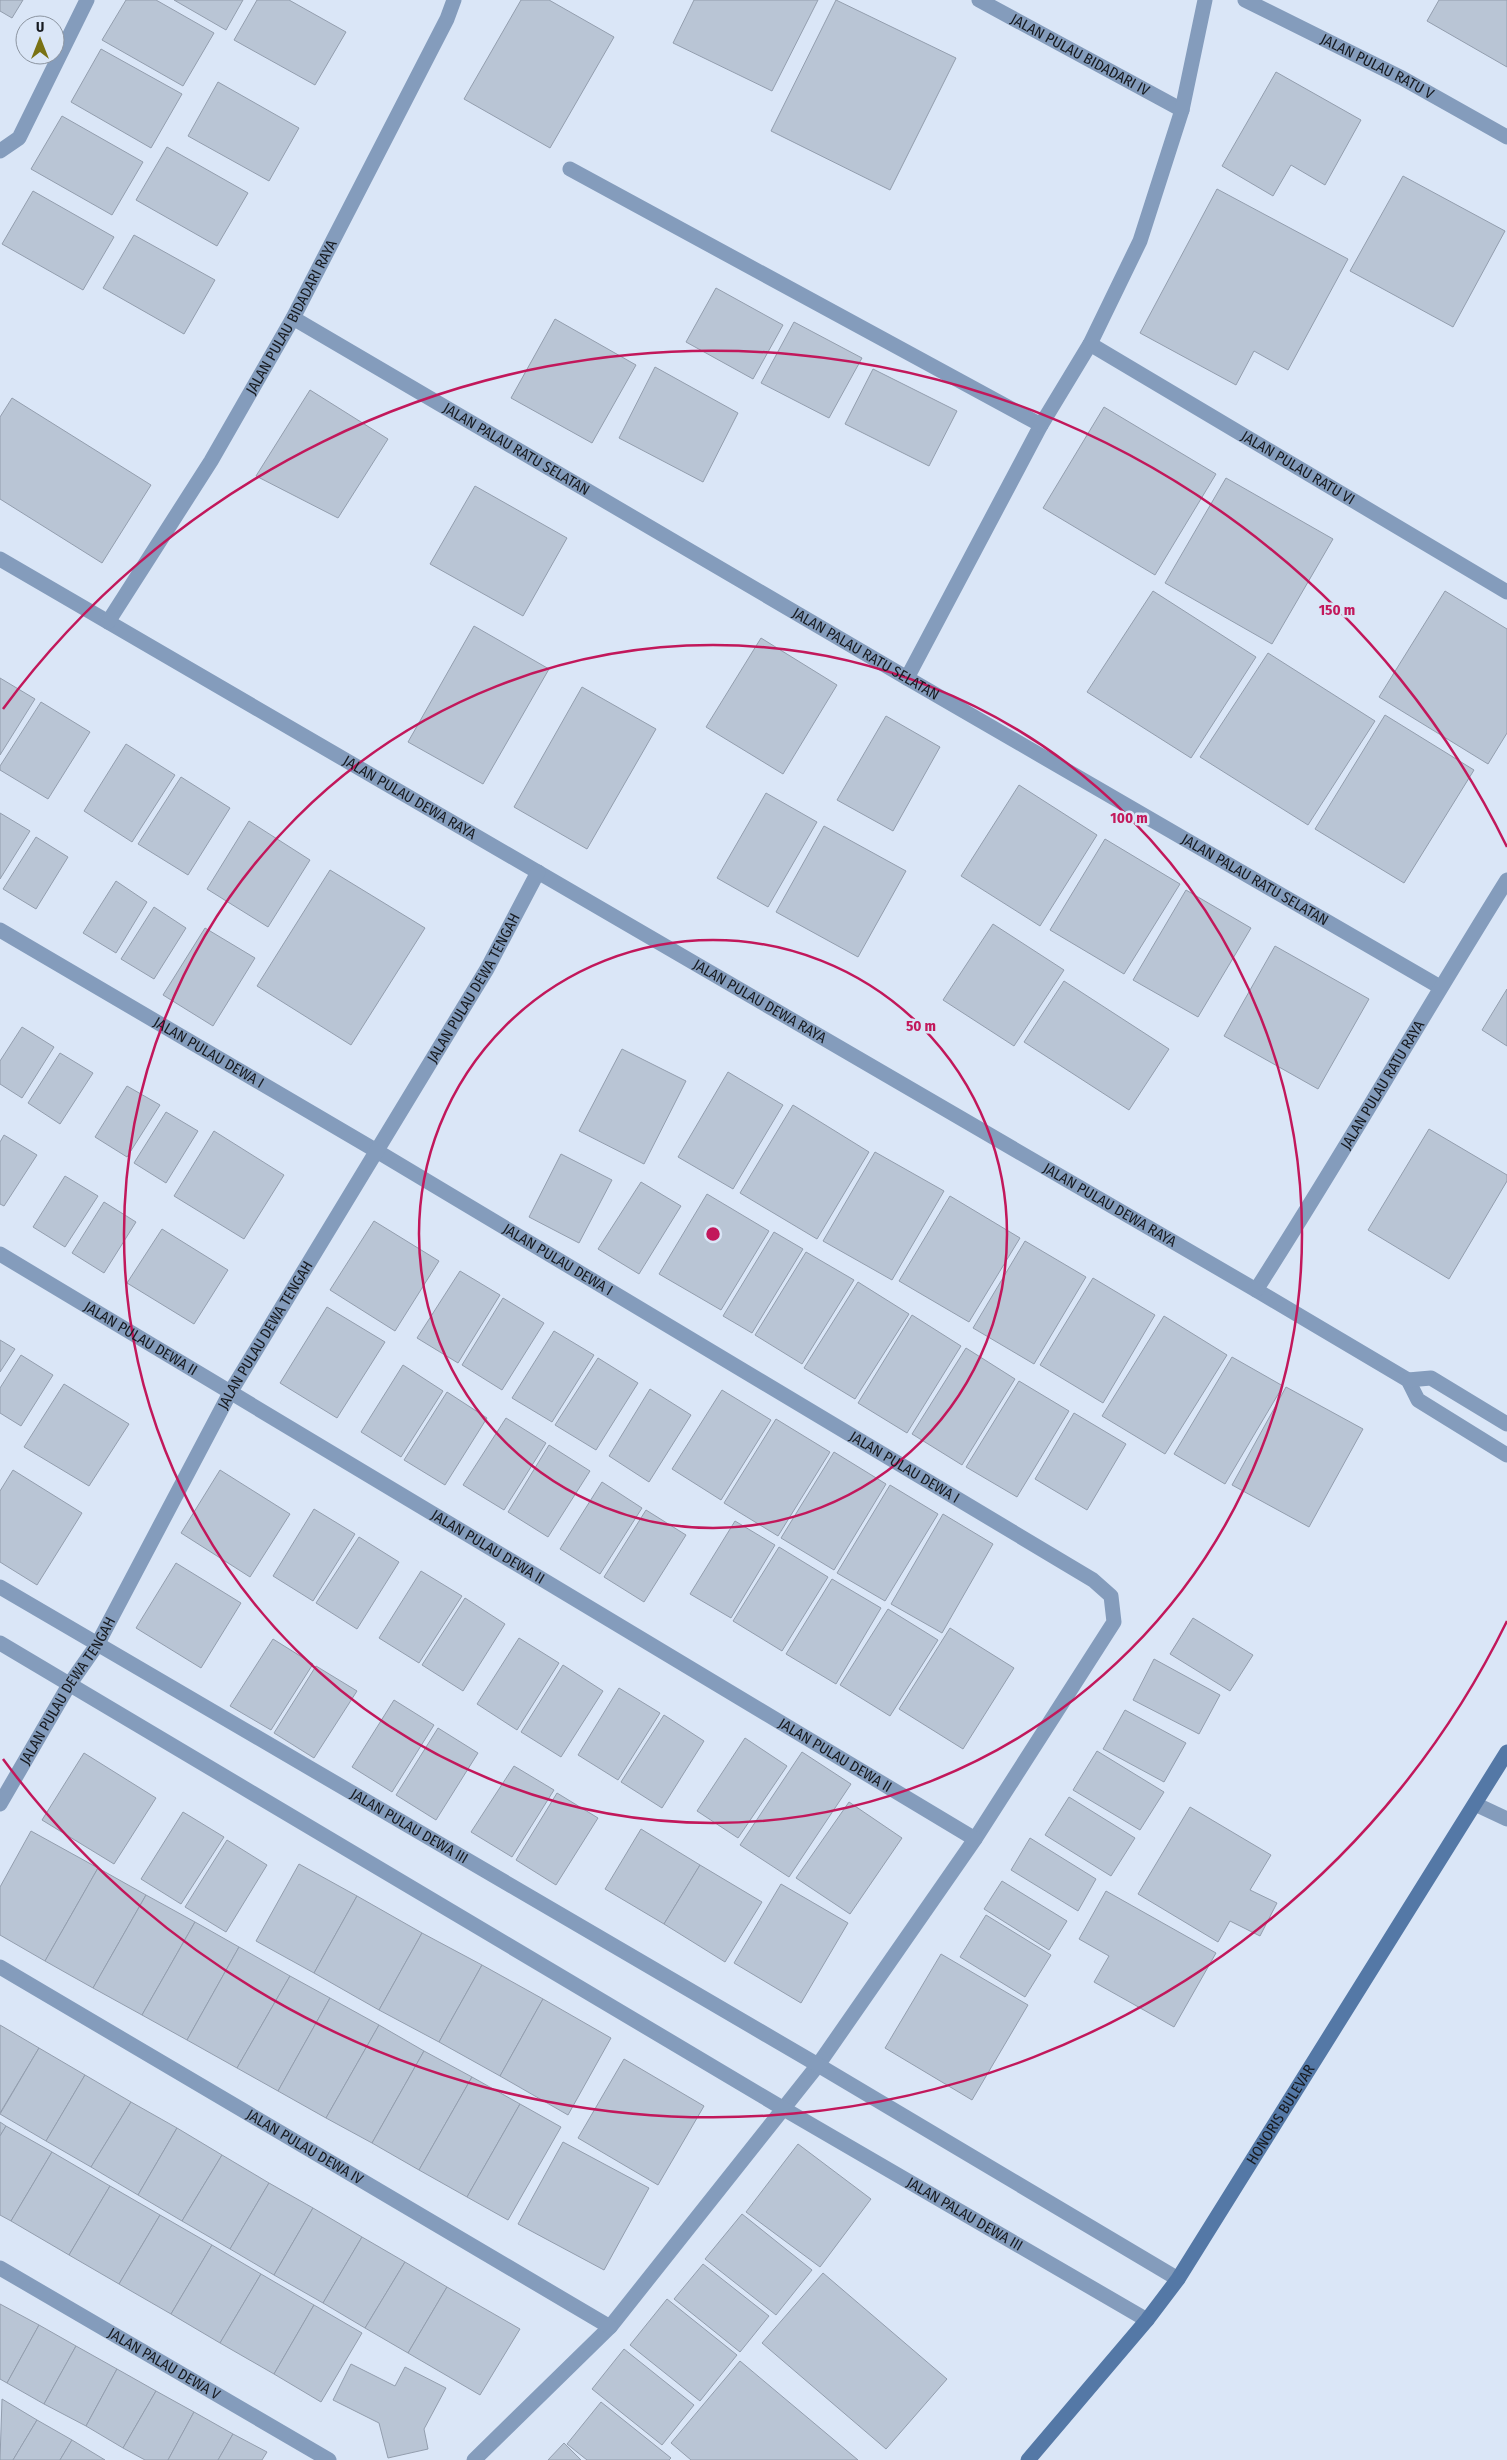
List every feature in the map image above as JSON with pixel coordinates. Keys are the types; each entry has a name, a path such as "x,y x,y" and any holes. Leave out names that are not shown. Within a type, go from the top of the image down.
{"street":[{"path":"0,151 19,138 87,0"},
{"name":"JALAN PULAU BIDADARI RAYA","path":"108,622 211,461 293,318 454,0"},
{"name":"JALAN PULAU BIDADARI IV","path":"979,0 1182,110"},
{"path":"906,678 1041,425 1090,344 1140,241 1182,110 1205,0"},
{"name":"JALAN PULAU RATU V","path":"1245,0 1402,78 1507,137"},
{"path":"570,169 1041,425"},
{"name":"JALAN PALAU RATU SELATAN","path":"293,318 906,678 1440,987"},
{"name":"JALAN PULAU RATU VI","path":"1090,344 1507,592"},
{"name":"JALAN PULAU DEWA RAYA","path":"0,559 1408,1380 1418,1400 1507,1455"},
{"name":"JALAN PULAU DEWA TENGAH","path":"0,1804 69,1685 97,1645 231,1391 375,1150 487,969 538,872"},
{"name":"JALAN PULAU RATU RAYA","path":"1256,1290 1324,1185 1440,987 1507,880"},
{"name":"JALAN PULAU DEWA I","path":"0,930 375,1150 1093,1580 1111,1596 1114,1622 975,1839"},
{"name":"JALAN PULAU DEWA II","path":"0,1254 975,1839"},
{"path":"1408,1380 1431,1378 1507,1424"},
{"name":"JALAN PULAU DEWA III","path":"0,1587 818,2065"},
{"path":"0,1643 784,2109"},
{"name":"HONORIS BULEVAR","path":"1033,2459 1147,2320 1178,2279 1507,1752"},
{"path":"1475,1804 1507,1819"},
{"path":"474,2460 610,2327 818,2065 975,1839"},
{"name":"JALAN PULAU DEWA IV","path":"0,1966 610,2327"},
{"path":"818,2065 1178,2279"},
{"name":"JALAN PALAU DEWA III","path":"784,2109 1147,2320"},
{"name":"JALAN PALAU DEWA V","path":"0,2268 329,2460"}],"building":[{"path":"0,0 23,0 12,18 0,11"},
{"path":"126,0 156,0 214,33 183,86 102,40"},
{"path":"174,0 243,0 226,30"},
{"path":"257,0 289,0 346,32 315,85 234,40"},
{"path":"521,0 549,0 614,37 550,148 464,99"},
{"path":"694,0 818,0 772,91 673,43"},
{"path":"836,0 956,58 890,190 771,131"},
{"path":"1439,0 1507,0 1507,67 1427,21"},
{"path":"101,49 182,94 151,148 71,102"},
{"path":"1276,72 1361,120 1325,185 1291,165 1273,196 1222,166"},
{"path":"218,82 299,128 269,181 188,136"},
{"path":"62,116 143,162 112,215 31,169"},
{"path":"167,147 248,193 217,246 136,200"},
{"path":"1403,176 1505,231 1453,327 1350,271"},
{"path":"1217,189 1348,259 1288,370 1254,351 1236,385 1140,333"},
{"path":"33,191 114,237 83,290 2,244"},
{"path":"134,235 215,280 184,334 103,288"},
{"path":"716,288 783,325 753,379 686,342"},
{"path":"555,319 636,365 592,443 511,398"},
{"path":"794,322 862,358 829,418 761,383"},
{"path":"655,367 738,413 703,482 619,438"},
{"path":"873,369 957,411 929,466 845,424"},
{"path":"310,390 388,439 338,518 256,476"},
{"path":"12,398 151,485 102,563 0,499 0,417"},
{"path":"1104,407 1216,474 1155,575 1043,508"},
{"path":"1226,478 1333,539 1272,644 1165,583"},
{"path":"475,486 567,538 523,616 430,564"},
{"path":"1153,591 1256,657 1191,758 1087,692"},
{"path":"1445,591 1507,629 1507,733 1488,764 1379,697"},
{"path":"474,626 549,669 483,784 408,742"},
{"path":"761,638 837,685 783,774 706,727"},
{"path":"1268,653 1375,721 1308,825 1200,757"},
{"path":"0,678 35,699 0,755"},
{"path":"582,687 656,729 587,849 514,807"},
{"path":"41,702 90,732 48,799 0,770 0,766"},
{"path":"1385,715 1474,770 1404,883 1315,829"},
{"path":"886,716 940,747 893,831 837,800"},
{"path":"126,744 175,775 132,842 84,811"},
{"path":"181,777 230,808 188,875 138,844"},
{"path":"1019,785 1097,835 1040,926 961,876"},
{"path":"766,793 817,822 768,907 717,878"},
{"path":"0,813 30,831 0,879"},
{"path":"249,821 310,860 268,927 207,889"},
{"path":"824,826 906,871 858,957 776,912"},
{"path":"36,837 68,857 36,909 3,889"},
{"path":"1105,839 1180,884 1124,974 1050,930"},
{"path":"330,870 425,928 351,1045 257,986"},
{"path":"116,881 147,902 116,953 83,933"},
{"path":"1186,890 1251,928 1198,1017 1133,980"},
{"path":"154,907 186,928 154,979 121,959"},
{"path":"993,924 1064,970 1014,1046 943,1000"},
{"path":"205,928 255,958 213,1026 163,995"},
{"path":"1275,946 1369,999 1318,1089 1224,1036"},
{"path":"1064,981 1169,1049 1129,1110 1024,1042"},
{"path":"1507,989 1507,1046 1482,1030"},
{"path":"22,1027 54,1047 22,1098 0,1084 0,1061"},
{"path":"622,1049 686,1081 644,1164 579,1131"},
{"path":"60,1053 93,1073 60,1124 28,1103"},
{"path":"728,1072 783,1105 733,1189 678,1157"},
{"path":"127,1086 160,1105 127,1157 95,1137"},
{"path":"793,1105 869,1152 817,1239 740,1193"},
{"path":"166,1112 198,1131 166,1183 134,1163"},
{"path":"1429,1129 1507,1175 1507,1181 1449,1279 1368,1230"},
{"path":"214,1131 284,1175 244,1239 174,1196"},
{"path":"4,1135 37,1155 4,1206 0,1204 0,1142"},
{"path":"875,1152 944,1191 892,1280 823,1241"},
{"path":"561,1154 612,1180 579,1243 529,1217"},
{"path":"65,1176 98,1196 65,1247 33,1227"},
{"path":"641,1182 681,1206 639,1274 598,1249"},
{"path":"707,1194 769,1231 721,1310 659,1274"},
{"path":"950,1196 1020,1238 969,1322 899,1281"},
{"path":"104,1202 136,1222 104,1273 72,1253"},
{"path":"374,1221 439,1261 395,1331 330,1290"},
{"path":"162,1229 228,1270 194,1324 127,1283"},
{"path":"774,1232 803,1249 752,1333 723,1316"},
{"path":"1025,1241 1086,1277 1034,1364 973,1328"},
{"path":"806,1252 854,1280 802,1364 755,1335"},
{"path":"460,1271 500,1295 458,1363 417,1338"},
{"path":"1093,1278 1155,1315 1103,1403 1040,1365"},
{"path":"858,1282 909,1314 855,1399 804,1368"},
{"path":"503,1298 544,1323 502,1390 462,1365"},
{"path":"327,1307 385,1342 337,1418 280,1383"},
{"path":"912,1315 961,1346 907,1433 858,1403"},
{"path":"1164,1316 1227,1355 1165,1454 1102,1416"},
{"path":"554,1331 594,1355 552,1422 512,1398"},
{"path":"0,1340 15,1349 0,1372"},
{"path":"966,1348 1015,1379 962,1465 912,1434"},
{"path":"21,1355 53,1375 21,1426 0,1413 0,1388"},
{"path":"1232,1357 1283,1386 1225,1484 1174,1454"},
{"path":"598,1358 638,1383 596,1450 555,1425"},
{"path":"403,1365 443,1391 401,1457 361,1432"},
{"path":"1019,1381 1069,1411 1017,1497 966,1467"},
{"path":"64,1384 129,1424 89,1486 24,1447"},
{"path":"1286,1387 1363,1429 1309,1527 1232,1485"},
{"path":"650,1389 691,1415 649,1482 609,1456"},
{"path":"722,1390 771,1420 721,1500 672,1469"},
{"path":"447,1392 487,1418 445,1485 404,1460"},
{"path":"1074,1413 1126,1444 1087,1510 1035,1479"},
{"path":"506,1418 546,1443 504,1510 463,1485"},
{"path":"776,1419 830,1452 778,1536 724,1503"},
{"path":"549,1445 590,1471 548,1537 508,1512"},
{"path":"834,1452 886,1484 834,1570 781,1538"},
{"path":"13,1470 82,1513 37,1585 0,1562 0,1491"},
{"path":"220,1470 290,1514 250,1577 181,1533"},
{"path":"602,1482 642,1508 600,1574 560,1549"},
{"path":"890,1485 938,1514 885,1601 837,1573"},
{"path":"314,1509 355,1534 313,1601 273,1576"},
{"path":"646,1510 686,1535 644,1602 604,1577"},
{"path":"943,1514 993,1544 942,1633 891,1604"},
{"path":"735,1521 775,1545 731,1618 690,1594"},
{"path":"359,1537 399,1562 357,1629 316,1603"},
{"path":"779,1547 828,1577 782,1651 733,1621"},
{"path":"176,1563 241,1603 201,1668 136,1628"},
{"path":"421,1571 462,1596 419,1663 379,1638"},
{"path":"832,1579 881,1608 836,1684 786,1654"},
{"path":"465,1598 505,1624 463,1691 422,1665"},
{"path":"888,1609 938,1640 890,1716 840,1685"},
{"path":"1193,1618 1253,1655 1230,1691 1170,1654"},
{"path":"950,1628 1014,1668 963,1749 899,1709"},
{"path":"519,1638 559,1663 517,1730 477,1704"},
{"path":"273,1639 313,1664 271,1730 230,1706"},
{"path":"1154,1659 1220,1695 1199,1734 1133,1700"},
{"path":"563,1665 603,1691 561,1757 521,1732"},
{"path":"316,1666 357,1691 314,1758 274,1733"},
{"path":"619,1688 660,1713 618,1780 578,1755"},
{"path":"394,1700 434,1725 392,1792 352,1767"},
{"path":"1125,1710 1186,1743 1164,1782 1103,1749"},
{"path":"664,1715 704,1741 662,1808 621,1782"},
{"path":"438,1728 478,1753 436,1820 396,1795"},
{"path":"745,1738 787,1766 738,1838 697,1811"},
{"path":"1097,1751 1164,1792 1140,1830 1073,1790"},
{"path":"802,1752 851,1784 789,1877 740,1845"},
{"path":"84,1753 156,1798 114,1864 42,1820"},
{"path":"514,1766 554,1790 512,1857 471,1832"},
{"path":"557,1793 598,1818 556,1885 516,1860"},
{"path":"1069,1797 1135,1838 1111,1876 1045,1835"},
{"path":"849,1802 902,1838 850,1914 796,1878"},
{"path":"1190,1807 1271,1855 1250,1890 1277,1903 1260,1936 1230,1921 1218,1942 1138,1894"},
{"path":"183,1812 224,1837 181,1904 141,1879"},
{"path":"641,1829 700,1865 664,1924 605,1889"},
{"path":"31,1831 98,1868 45,1961 0,1935 0,1887"},
{"path":"1030,1838 1096,1879 1078,1911 1011,1870"},
{"path":"227,1840 267,1865 226,1932 185,1907"},
{"path":"299,1864 357,1896 314,1973 256,1941"},
{"path":"700,1865 762,1902 725,1962 664,1924"},
{"path":"98,1868 146,1895 93,1988 45,1961"},
{"path":"1002,1881 1067,1921 1049,1950 984,1909"},
{"path":"781,1884 848,1923 801,2003 734,1963"},
{"path":"1106,1891 1216,1953 1174,2027 1094,1982 1109,1956 1079,1939"},
{"path":"146,1895 195,1922 142,2015 93,1988"},
{"path":"357,1896 422,1933 379,2010 314,1973"},
{"path":"986,1915 1051,1955 1025,1997 960,1957"},
{"path":"195,1922 239,1947 187,2040 142,2015"},
{"path":"422,1933 482,1965 439,2042 379,2010"},
{"path":"239,1947 290,1976 237,2068 187,2040"},
{"path":"941,1954 1028,2005 972,2100 885,2048"},
{"path":"482,1965 543,1999 500,2076 439,2042"},
{"path":"290,1976 330,1998 278,2091 237,2068"},
{"path":"330,1998 379,2025 326,2118 278,2091"},
{"path":"543,1999 611,2038 568,2115 500,2076"},
{"path":"0,2025 39,2048 0,2113"},
{"path":"379,2025 424,2051 372,2143 326,2118"},
{"path":"39,2048 85,2075 46,2141 0,2114"},
{"path":"424,2051 472,2077 419,2170 372,2143"},
{"path":"624,2059 704,2106 658,2185 578,2138"},
{"path":"85,2075 131,2102 91,2167 46,2141"},
{"path":"472,2077 520,2104 467,2197 419,2170"},
{"path":"131,2102 177,2128 138,2195 91,2167"},
{"path":"520,2104 561,2127 508,2220 467,2197"},
{"path":"0,2122 6,2126 0,2136"},
{"path":"6,2126 52,2152 11,2221 0,2215 0,2136"},
{"path":"177,2128 222,2155 182,2221 138,2195"},
{"path":"563,2142 649,2188 604,2270 518,2224"},
{"path":"798,2144 871,2199 820,2267 746,2212"},
{"path":"52,2152 110,2186 69,2255 11,2221"},
{"path":"222,2155 269,2183 230,2249 182,2221"},
{"path":"269,2183 313,2208 274,2275 230,2249"},
{"path":"110,2186 160,2215 119,2284 69,2255"},
{"path":"313,2208 362,2237 323,2303 274,2275"},
{"path":"742,2214 812,2270 776,2315 705,2259"},
{"path":"160,2215 212,2245 171,2314 119,2284"},
{"path":"362,2237 405,2262 365,2328 323,2303"},
{"path":"212,2245 261,2274 220,2343 171,2314"},
{"path":"405,2262 447,2287 408,2353 365,2328"},
{"path":"703,2264 769,2316 740,2352 674,2299"},
{"path":"823,2273 947,2379 886,2449 762,2343"},
{"path":"261,2274 314,2305 274,2374 220,2343"},
{"path":"447,2287 520,2329 480,2395 408,2353"},
{"path":"667,2299 737,2355 700,2401 630,2345"},
{"path":"0,2304 39,2325 7,2383 0,2379"},
{"path":"314,2305 362,2333 321,2402 274,2374"},
{"path":"39,2325 76,2346 44,2404 7,2383"},
{"path":"76,2346 117,2369 86,2426 44,2404"},
{"path":"624,2349 694,2405 662,2445 592,2389"},
{"path":"740,2361 858,2460 691,2460 671,2443"},
{"path":"351,2364 395,2386 405,2367 446,2388 424,2429 428,2449 388,2458 379,2423 333,2400"},
{"path":"117,2369 156,2391 123,2448 86,2426"},
{"path":"156,2391 194,2412 168,2460 145,2460 123,2448"},
{"path":"2,2399 37,2420 13,2460 0,2460"},
{"path":"601,2402 671,2458 669,2460 587,2460 567,2444"},
{"path":"194,2412 233,2434 218,2460 168,2460"},
{"path":"37,2420 72,2440 60,2460 13,2460"},
{"path":"233,2434 267,2452 262,2460 218,2460"},
{"path":"72,2440 105,2460 60,2460"},
{"path":"564,2443 581,2460 548,2460"}]}
